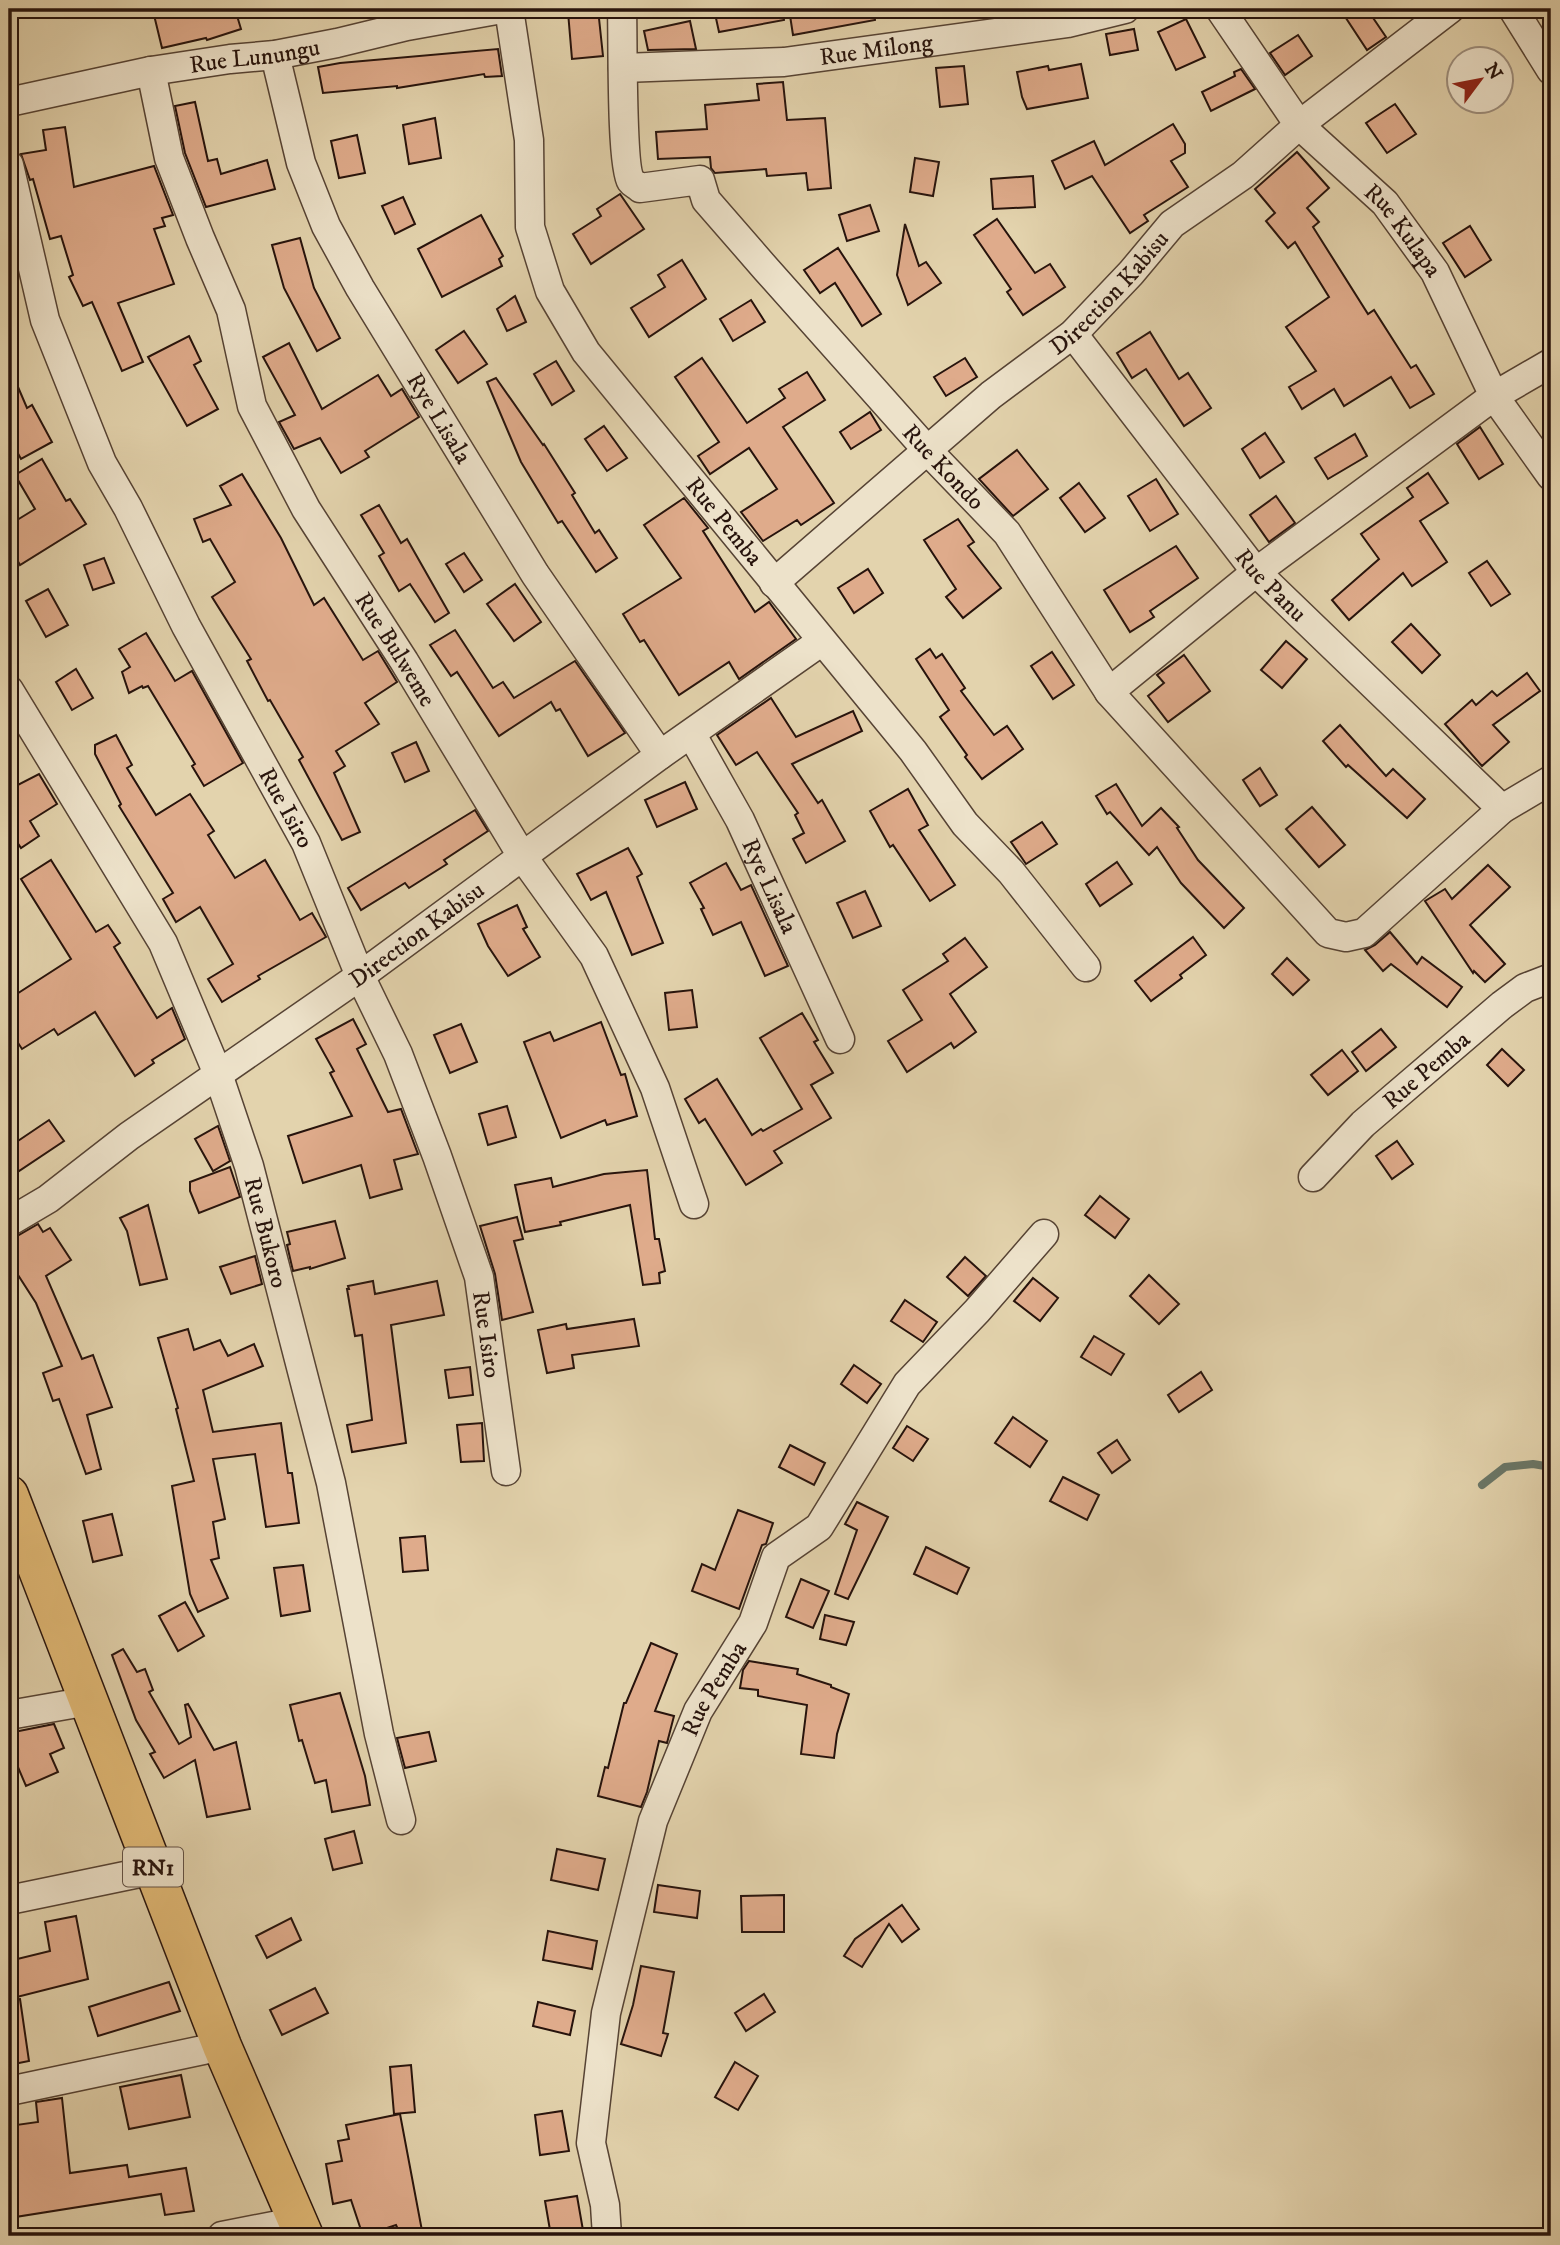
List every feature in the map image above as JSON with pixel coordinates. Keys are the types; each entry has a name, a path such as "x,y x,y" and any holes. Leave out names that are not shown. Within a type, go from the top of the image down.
{"highway":[{"name":"RN1","path":"9,1495 19,1556 89,1701 222,2046 301,2229"}],"street":[{"name":"Rue Lunungu","path":"9,102 151,71 275,55 407,26 502,9"},
{"name":"Rue Pemba","path":"509,9 530,140 530,227 550,291 586,352 913,751 965,824 1011,872 1086,967"},
{"name":"Rue Kondo","path":"622,9 626,147 631,181 640,188 700,180 706,200 928,452 1007,533 1110,692 1328,933 1346,937 1364,933 1502,809"},
{"name":"Rue Milong","path":"623,68 785,62 1068,23 1125,9"},
{"name":"Rue Kulapa","path":"1220,9 1299,125 1385,203 1435,272 1494,396 1551,476"},
{"name":"Direction Kabisu","path":"774,583 991,395 1073,334 1131,273 1172,224 1243,175 1299,125 1450,9"},
{"path":"1513,9 1551,70"},
{"name":"Rye Lisala","path":"275,55 301,163 326,226 360,288 535,573 660,755"},
{"name":"Rue Bulweme","path":"151,71 169,158 231,310 252,406 306,509 404,661 522,856 594,956 655,1088 694,1205"},
{"name":"Rue Isiro","path":"9,165 45,320 102,463 128,508 186,626 306,843 360,976 398,1054 437,1156 479,1277 506,1471"},
{"name":"Rue Panu","path":"1073,334 1256,572 1502,809"},
{"path":"1110,692 1256,572 1494,396 1551,363"},
{"name":"Direction Kabisu","path":"9,1222 48,1199 128,1136 360,976 660,755 822,641"},
{"name":"Rue Bukoro","path":"9,690 163,943 218,1074 249,1166 331,1483 379,1734 401,1820"},
{"name":"Rye Lisala","path":"692,735 740,820 840,1039"},
{"path":"1502,809 1551,780"},
{"name":"Rue Pemba","path":"1313,1177 1363,1124 1502,1005 1525,988 1551,978"},
{"name":"Rue Pemba","path":"607,2236 605,2205 591,2143 606,2013 653,1821 698,1711 753,1623 776,1556 818,1527 908,1384 1044,1234"},
{"path":"9,1715 89,1701"},
{"path":"9,1900 154,1870"},
{"path":"9,2091 222,2046"},
{"path":"222,2236 301,2229"}],"building":[{"path":"182,9 235,9 241,29 207,40 206,38 162,48 154,15"},
{"path":"598,9 603,56 572,59 568,12"},
{"path":"714,9 783,9 784,20 719,32"},
{"path":"789,9 874,9 875,20 793,35"},
{"path":"1340,9 1367,9 1386,37 1367,50"},
{"path":"1186,19 1205,57 1176,70 1158,32"},
{"path":"690,21 696,49 648,50 644,31"},
{"path":"1134,29 1138,50 1110,55 1106,34"},
{"path":"1298,35 1312,56 1285,75 1270,53"},
{"path":"498,49 502,76 485,77 484,74 397,88 323,93 318,67 340,63"},
{"path":"1081,64 1088,98 1027,109 1017,72 1048,66 1049,70"},
{"path":"964,66 968,104 940,107 936,68"},
{"path":"1241,69 1255,89 1211,111 1202,92 1235,76 1234,72"},
{"path":"783,82 787,120 825,118 831,188 808,190 806,173 767,176 766,169 715,173 711,168 710,157 658,159 656,132 707,129 705,105 759,100 757,84"},
{"path":"195,102 208,161 217,159 221,174 267,160 275,189 206,207 185,153 175,106"},
{"path":"1395,104 1416,134 1387,153 1366,123"},
{"path":"435,118 441,158 409,164 403,125"},
{"path":"1173,124 1185,144 1185,153 1171,161 1188,187 1144,215 1148,221 1130,233 1092,176 1065,189 1052,161 1094,141 1105,165"},
{"path":"65,127 74,187 154,166 173,215 162,218 165,226 154,229 174,284 118,303 143,362 122,371 92,302 83,306 69,277 73,275 61,236 50,239 33,179 30,180 21,154 46,150 43,130"},
{"path":"357,135 365,173 339,178 331,141"},
{"path":"1297,152 1329,188 1307,208 1319,222 1313,227 1368,314 1374,310 1411,368 1416,365 1434,394 1410,408 1391,377 1344,406 1334,389 1302,409 1289,387 1316,371 1286,327 1329,297 1295,242 1288,248 1266,221 1275,213 1255,189"},
{"path":"915,158 939,162 933,196 910,192"},
{"path":"1033,176 1035,207 993,209 991,179"},
{"path":"620,194 644,229 591,264 573,234 601,216 597,209"},
{"path":"403,197 415,224 395,234 382,206"},
{"path":"870,205 879,231 847,241 839,215"},
{"path":"481,215 503,256 499,259 502,266 442,297 418,249"},
{"path":"997,219 1035,273 1050,264 1065,287 1023,315 1007,292 1011,289 974,235"},
{"path":"905,224 919,266 926,262 941,283 908,305 897,275"},
{"path":"1470,226 1491,260 1465,277 1443,243"},
{"path":"300,238 314,288 340,338 317,351 284,288 272,245"},
{"path":"838,248 881,314 862,326 835,283 820,293 804,270"},
{"path":"682,260 706,299 649,337 631,308 665,287 658,275"},
{"path":"515,296 526,322 507,331 497,309"},
{"path":"751,300 765,322 733,341 720,319"},
{"path":"464,331 487,364 458,383 436,350"},
{"path":"1150,332 1179,379 1188,373 1211,408 1184,426 1146,369 1132,378 1117,353"},
{"path":"189,336 201,361 194,365 218,409 187,426 148,357"},
{"path":"289,343 322,409 378,375 391,396 402,389 419,417 365,451 369,457 341,473 320,438 294,449 279,422 295,415 263,357"},
{"path":"702,358 747,423 785,398 779,389 807,372 825,400 783,427 834,503 801,525 797,520 763,541 741,512 777,489 749,448 710,474 698,456 719,442 675,377"},
{"path":"965,358 977,377 946,396 934,377"},
{"path":"556,361 574,391 552,405 534,374"},
{"path":"9,366 27,408 32,405 52,442 21,459 9,437"},
{"path":"496,378 544,444 575,493 572,495 595,533 599,530 617,558 596,572 562,521 558,523 521,462 487,382"},
{"path":"870,412 881,430 851,449 840,432"},
{"path":"604,426 627,458 607,471 585,439"},
{"path":"1480,427 1503,464 1479,479 1457,444"},
{"path":"1265,433 1284,462 1260,478 1242,449"},
{"path":"1355,434 1367,456 1328,479 1315,458"},
{"path":"1017,450 1048,489 1013,516 979,479"},
{"path":"42,459 66,501 70,499 86,524 20,565 9,545 9,525 35,509 15,475"},
{"path":"1428,473 1448,503 1420,521 1447,562 1412,586 1403,573 1349,620 1332,600 1379,559 1361,534 1413,497 1407,488"},
{"path":"242,474 281,538 314,605 324,598 363,660 378,651 397,682 365,703 379,724 336,751 345,766 334,773 360,832 342,840 299,760 303,757 247,661 251,659 212,597 235,582 210,539 203,542 194,519 231,505 220,486"},
{"path":"1156,479 1178,514 1150,531 1128,496"},
{"path":"1079,483 1105,518 1085,532 1060,498"},
{"path":"1276,496 1295,523 1269,542 1250,515"},
{"path":"684,498 708,528 703,531 755,612 769,602 796,639 739,679 729,662 679,695 644,640 640,642 623,614 681,578 644,525"},
{"path":"379,505 401,543 407,539 449,613 435,622 410,584 399,591 379,556 384,553 361,515"},
{"path":"958,519 974,542 968,546 1001,588 963,618 946,597 956,589 924,540"},
{"path":"1176,546 1198,578 1150,611 1154,617 1130,632 1104,590"},
{"path":"464,553 482,580 464,592 446,564"},
{"path":"104,558 114,583 93,590 84,565"},
{"path":"1487,561 1510,594 1491,606 1469,573"},
{"path":"868,569 883,593 854,613 838,588"},
{"path":"515,584 541,622 514,641 487,604"},
{"path":"48,589 68,625 46,637 26,601"},
{"path":"1411,624 1440,655 1422,673 1392,642"},
{"path":"455,630 493,688 503,682 514,698 575,661 625,733 588,756 560,709 556,711 551,702 499,736 457,672 451,676 430,645"},
{"path":"146,633 175,681 192,671 243,763 204,786 192,766 195,764 148,686 129,693 122,672 130,667 119,649"},
{"path":"1286,641 1307,659 1282,688 1261,670"},
{"path":"930,649 936,658 942,654 965,688 961,691 994,735 1007,726 1023,749 982,779 940,717 949,710 916,659"},
{"path":"1052,652 1074,685 1053,699 1031,666"},
{"path":"1184,655 1210,691 1168,722 1148,696 1164,683 1157,675"},
{"path":"76,669 93,698 72,710 56,682"},
{"path":"1527,673 1540,691 1493,725 1509,742 1482,766 1445,724 1472,700 1476,705 1492,691 1497,696"},
{"path":"771,698 796,737 853,711 862,731 792,764 818,803 822,800 845,841 806,863 793,839 804,833 795,815 798,813 757,752 736,765 717,735"},
{"path":"1340,725 1386,776 1393,769 1425,799 1407,818 1348,765 1346,767 1323,741"},
{"path":"116,735 132,765 127,768 156,815 190,794 214,831 208,835 235,878 265,860 300,920 312,913 326,937 258,976 260,979 222,1002 208,979 233,964 200,907 176,922 163,899 173,893 119,806 121,804 95,754 95,745"},
{"path":"416,742 429,771 405,782 392,753"},
{"path":"1260,768 1277,795 1260,806 1243,780"},
{"path":"39,774 57,804 30,821 39,836 21,848 11,833 9,834 9,788"},
{"path":"685,782 697,809 657,827 645,800"},
{"path":"1116,784 1142,826 1161,808 1179,827 1177,828 1198,860 1244,908 1224,928 1181,883 1157,847 1149,855 1110,812 1107,814 1096,796"},
{"path":"908,789 928,825 919,830 955,885 930,901 893,845 890,847 870,811"},
{"path":"1312,807 1345,845 1319,867 1286,829"},
{"path":"475,810 488,831 444,860 447,864 409,888 405,883 361,910 348,888"},
{"path":"1042,822 1057,844 1026,864 1011,842"},
{"path":"628,848 642,874 637,877 663,943 632,955 606,892 591,900 577,874"},
{"path":"51,860 96,932 108,925 120,943 114,947 157,1018 172,1008 185,1039 152,1060 154,1063 135,1076 95,1012 58,1035 54,1029 22,1049 9,1029 9,999 71,959 21,879"},
{"path":"1117,862 1132,884 1100,906 1086,884"},
{"path":"726,863 741,890 751,885 788,966 765,976 741,922 713,935 701,909 704,908 690,883"},
{"path":"1488,865 1510,887 1470,925 1505,964 1485,982 1474,971 1473,973 1425,901 1445,889 1452,899"},
{"path":"865,891 881,926 853,938 837,903"},
{"path":"517,905 527,927 523,929 540,957 508,976 488,946 478,924"},
{"path":"1390,932 1417,964 1422,957 1462,987 1447,1007 1391,964 1383,971 1365,950"},
{"path":"1193,937 1206,955 1180,975 1182,978 1151,1001 1135,981"},
{"path":"965,938 987,967 950,994 976,1032 954,1048 951,1043 907,1072 888,1041 922,1020 903,990 948,961 943,954"},
{"path":"1287,958 1309,980 1293,995 1272,974"},
{"path":"692,990 697,1027 669,1030 665,993"},
{"path":"802,1013 818,1040 814,1042 833,1073 811,1085 831,1118 774,1151 782,1163 746,1185 705,1119 699,1123 685,1099 717,1079 752,1135 802,1109 760,1038"},
{"path":"353,1019 366,1044 357,1049 388,1112 401,1109 418,1154 394,1160 402,1189 370,1198 361,1165 303,1183 288,1136 352,1116 330,1073 334,1071 316,1039"},
{"path":"601,1022 621,1075 625,1074 637,1116 607,1125 605,1120 561,1138 524,1042 550,1032 554,1041"},
{"path":"461,1024 477,1062 450,1073 434,1035"},
{"path":"1381,1029 1396,1047 1366,1071 1352,1052"},
{"path":"1502,1049 1524,1070 1508,1086 1487,1065"},
{"path":"1342,1050 1358,1071 1328,1095 1311,1075"},
{"path":"507,1106 516,1137 488,1145 479,1114"},
{"path":"49,1120 64,1141 19,1171 9,1156 9,1147"},
{"path":"218,1126 230,1161 213,1171 195,1139"},
{"path":"1397,1141 1413,1164 1392,1179 1376,1156"},
{"path":"230,1167 240,1197 199,1213 190,1191 190,1182"},
{"path":"647,1170 655,1239 659,1239 665,1271 659,1273 660,1283 643,1285 630,1205 560,1222 561,1225 525,1232 515,1185 551,1178 553,1187 604,1174"},
{"path":"1100,1196 1129,1219 1115,1238 1085,1215"},
{"path":"148,1205 167,1279 140,1285 127,1231 120,1218"},
{"path":"517,1217 523,1239 514,1241 533,1312 502,1320 495,1274 480,1226"},
{"path":"335,1221 345,1258 310,1269 293,1271 287,1232"},
{"path":"38,1224 43,1232 50,1228 71,1260 46,1276 82,1359 93,1355 112,1407 87,1415 101,1469 86,1474 59,1399 53,1401 43,1373 62,1366 36,1303 9,1261 9,1239"},
{"path":"255,1256 262,1284 231,1294 220,1267"},
{"path":"965,1257 986,1276 968,1296 947,1277"},
{"path":"1149,1275 1179,1304 1159,1324 1130,1296"},
{"path":"1033,1278 1058,1298 1040,1321 1014,1301"},
{"path":"373,1281 375,1294 437,1281 444,1315 391,1325 406,1443 352,1452 347,1425 372,1420 362,1335 355,1336 347,1289 348,1286"},
{"path":"905,1300 937,1322 923,1342 891,1321"},
{"path":"634,1319 639,1346 572,1355 574,1368 547,1373 538,1330 566,1324 567,1329"},
{"path":"188,1329 194,1350 220,1340 228,1356 254,1344 263,1366 203,1390 213,1432 281,1423 299,1523 266,1527 255,1454 213,1459 225,1519 213,1522 219,1558 211,1560 228,1598 198,1612 190,1594 172,1486 194,1481 176,1409 178,1408 158,1338"},
{"path":"1094,1336 1124,1354 1111,1375 1081,1357"},
{"path":"854,1365 881,1384 867,1403 841,1384"},
{"path":"470,1367 473,1395 449,1398 445,1370"},
{"path":"1201,1372 1212,1390 1179,1412 1168,1395"},
{"path":"1013,1417 1047,1441 1030,1467 995,1443"},
{"path":"482,1423 484,1461 461,1462 457,1425"},
{"path":"907,1426 928,1439 913,1461 893,1448"},
{"path":"1117,1440 1130,1460 1112,1473 1098,1453"},
{"path":"790,1445 825,1463 814,1485 779,1467"},
{"path":"1063,1477 1099,1495 1087,1520 1050,1501"},
{"path":"857,1502 888,1517 848,1599 835,1594 857,1530 845,1524"},
{"path":"738,1510 773,1523 766,1544 762,1545 739,1609 692,1591 702,1564 715,1570"},
{"path":"112,1514 122,1555 93,1562 83,1521"},
{"path":"425,1536 428,1570 403,1572 400,1538"},
{"path":"926,1547 969,1568 957,1594 914,1574"},
{"path":"303,1565 310,1611 281,1616 274,1568"},
{"path":"801,1579 829,1591 813,1628 786,1617"},
{"path":"185,1602 204,1636 178,1651 159,1616"},
{"path":"825,1615 854,1622 846,1645 820,1639"},
{"path":"651,1643 677,1654 655,1711 674,1716 667,1743 659,1741 641,1807 598,1796 624,1703"},
{"path":"123,1649 137,1672 145,1669 153,1690 149,1692 179,1744 191,1737 185,1705 188,1704 214,1750 236,1742 250,1809 207,1817 195,1760 164,1778 150,1754 155,1752 136,1720 112,1655"},
{"path":"749,1661 798,1669 797,1674 849,1694 837,1734 834,1758 801,1754 807,1705 758,1696 758,1690 740,1688 743,1670"},
{"path":"340,1693 365,1776 370,1805 332,1812 326,1780 315,1783 302,1740 299,1741 290,1705"},
{"path":"54,1724 64,1748 50,1754 58,1772 26,1786 9,1746 9,1733"},
{"path":"429,1732 436,1761 405,1768 397,1738"},
{"path":"354,1831 362,1863 333,1870 325,1839"},
{"path":"557,1849 605,1859 598,1890 551,1880"},
{"path":"658,1885 700,1891 697,1918 654,1912"},
{"path":"784,1895 784,1932 742,1932 741,1896"},
{"path":"902,1905 919,1929 902,1942 889,1924 862,1967 844,1956 855,1939"},
{"path":"76,1916 88,1979 9,1999 9,1961 50,1951 45,1922"},
{"path":"291,1918 301,1940 267,1958 256,1936"},
{"path":"548,1931 597,1941 592,1969 543,1960"},
{"path":"641,1966 674,1972 663,2033 668,2034 661,2056 621,2044"},
{"path":"169,1982 180,2011 98,2036 89,2007"},
{"path":"315,1988 328,2013 282,2035 270,2010"},
{"path":"764,1994 775,2012 746,2031 735,2013"},
{"path":"20,1999 29,2061 9,2065 9,2000"},
{"path":"538,2002 575,2011 570,2035 533,2026"},
{"path":"735,2062 758,2076 738,2110 715,2097"},
{"path":"411,2065 415,2112 394,2114 390,2067"},
{"path":"181,2075 190,2117 129,2129 120,2087"},
{"path":"62,2098 70,2173 127,2165 129,2177 186,2168 194,2211 165,2215 161,2194 9,2218 9,2126 38,2122 36,2102"},
{"path":"562,2111 569,2151 540,2155 535,2115"},
{"path":"400,2114 423,2236 401,2236 396,2225 363,2236 351,2200 333,2204 326,2164 342,2161 338,2141 349,2139 346,2125"},
{"path":"577,2196 584,2236 551,2236 545,2201"}],"waterway":[{"path":"1482,1485 1505,1467 1533,1464 1551,1467"}]}
